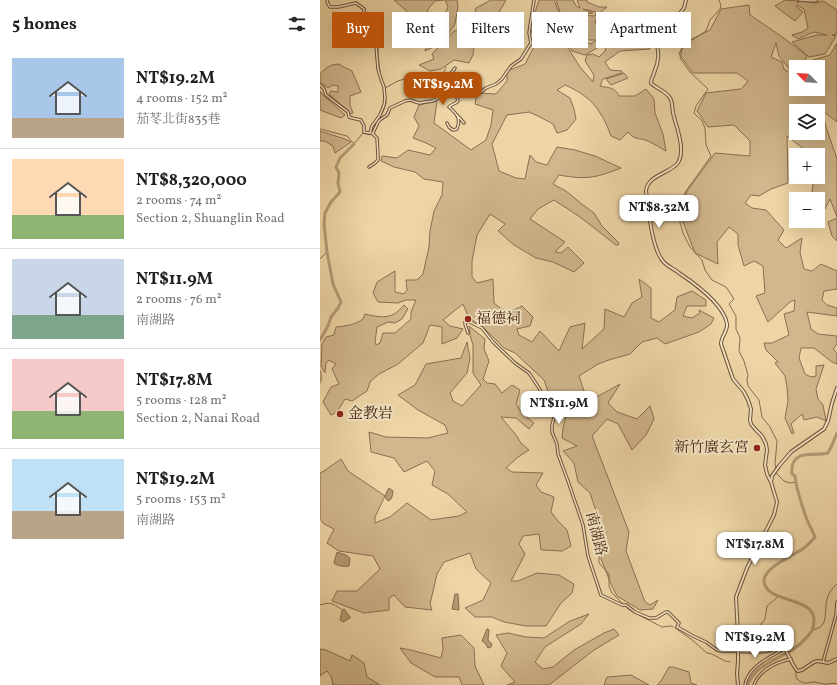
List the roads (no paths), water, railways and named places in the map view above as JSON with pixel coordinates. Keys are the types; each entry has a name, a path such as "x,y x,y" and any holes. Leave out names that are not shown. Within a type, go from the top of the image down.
{"street":[{"path":"327,0 330,7 356,3 364,9 364,18 376,44 378,68 380,79 384,87 385,102 380,115 372,126 370,133"},
{"path":"373,133 378,122 387,115 390,108 407,100 419,102 432,101 448,94 458,93 474,96 486,88 496,84 502,79 511,66 521,59 530,43 529,33 534,0"},
{"path":"686,0 684,8 675,20 668,22 650,18 646,21 643,28 643,34 655,42 658,49 657,66 651,80 653,85 666,93 672,102 672,112 678,132 681,152 677,164 649,183 646,187 646,195 653,239 660,258 664,263 679,272 709,296 718,305 726,320 727,326 721,344 733,379 745,394 750,406 750,424 762,436 766,444 767,450 765,465 777,502 774,515 747,568 736,597 738,685"},
{"path":"800,0 817,0"},
{"path":"448,94 446,91 447,80 455,68"},
{"path":"320,85 326,95 348,112 349,117 361,120 364,126 364,132 373,133"},
{"path":"456,94 458,101 450,107 464,123"},
{"path":"447,123 452,130 456,129 459,121 458,115"},
{"path":"369,167 378,160 377,138 373,133"},
{"name":"南湖路","path":"468,333 465,322 468,321 482,328 493,342 515,363 528,372 554,415 552,432 557,444 558,454 583,525 588,556 601,595 622,605 626,605 635,612 649,618 656,618 668,612 679,623 676,626 721,651 759,652 770,651 780,646 785,648"},
{"path":"771,482 773,474 792,450 824,430 837,388"},
{"path":"823,662 836,615 837,602"},
{"path":"745,685 752,670 785,648 795,669 798,671 814,662 818,661 828,663 837,659"},
{"path":"754,685 762,673 780,662 791,659"}],"waterway":[{"path":"719,0 721,5 720,9 710,20 706,31 687,43 682,49 680,58 690,72 708,89 696,106 694,113 702,121 705,128 706,145 711,156 686,191 682,199 678,215 683,233 690,247 702,260 705,270 712,280 726,287 734,299 729,304 736,316 736,329 740,338 739,351 748,375 748,386 759,400 762,417 770,427 777,441 775,464 777,474 784,481 790,483 796,482"},
{"path":"357,3 365,9 365,17 372,35 377,42 381,78"},
{"path":"385,88 404,79 412,80 418,78 435,80 441,76 446,67"},
{"path":"320,129 347,136 354,144 363,133 370,135 373,126 383,112 386,103 385,93"},
{"path":"320,340 331,317 341,302 333,284 327,252 324,224 325,213 331,202 340,192 338,183 339,173 336,167 340,158 354,144"},
{"path":"320,258 327,252"},
{"path":"320,371 320,382"},
{"path":"748,685 758,670 799,645 812,631 814,619 810,610 803,605 773,594 767,588 764,580 769,570 804,548 815,537 806,517 795,476 792,474 792,466 795,460 803,455 828,453 837,433"},
{"path":"606,532 602,541 605,547 599,558 599,563 609,574 609,586 612,593 623,604"},
{"path":"812,630 819,628 823,624 827,598 837,584"},
{"path":"755,650 760,638 761,624 765,619 767,606 779,596"},
{"path":"320,605 331,604 341,609"},
{"path":"625,606 631,611 662,627 673,627"},
{"path":"675,628 707,653 730,662"},
{"path":"794,668 796,671 796,678 803,683 814,682 821,684 837,684"}],"place":[{"name":"福德祠","path":"468,319"},
{"name":"金教岩","path":"340,414"},
{"name":"新竹廣玄宮","path":"757,448"}]}
